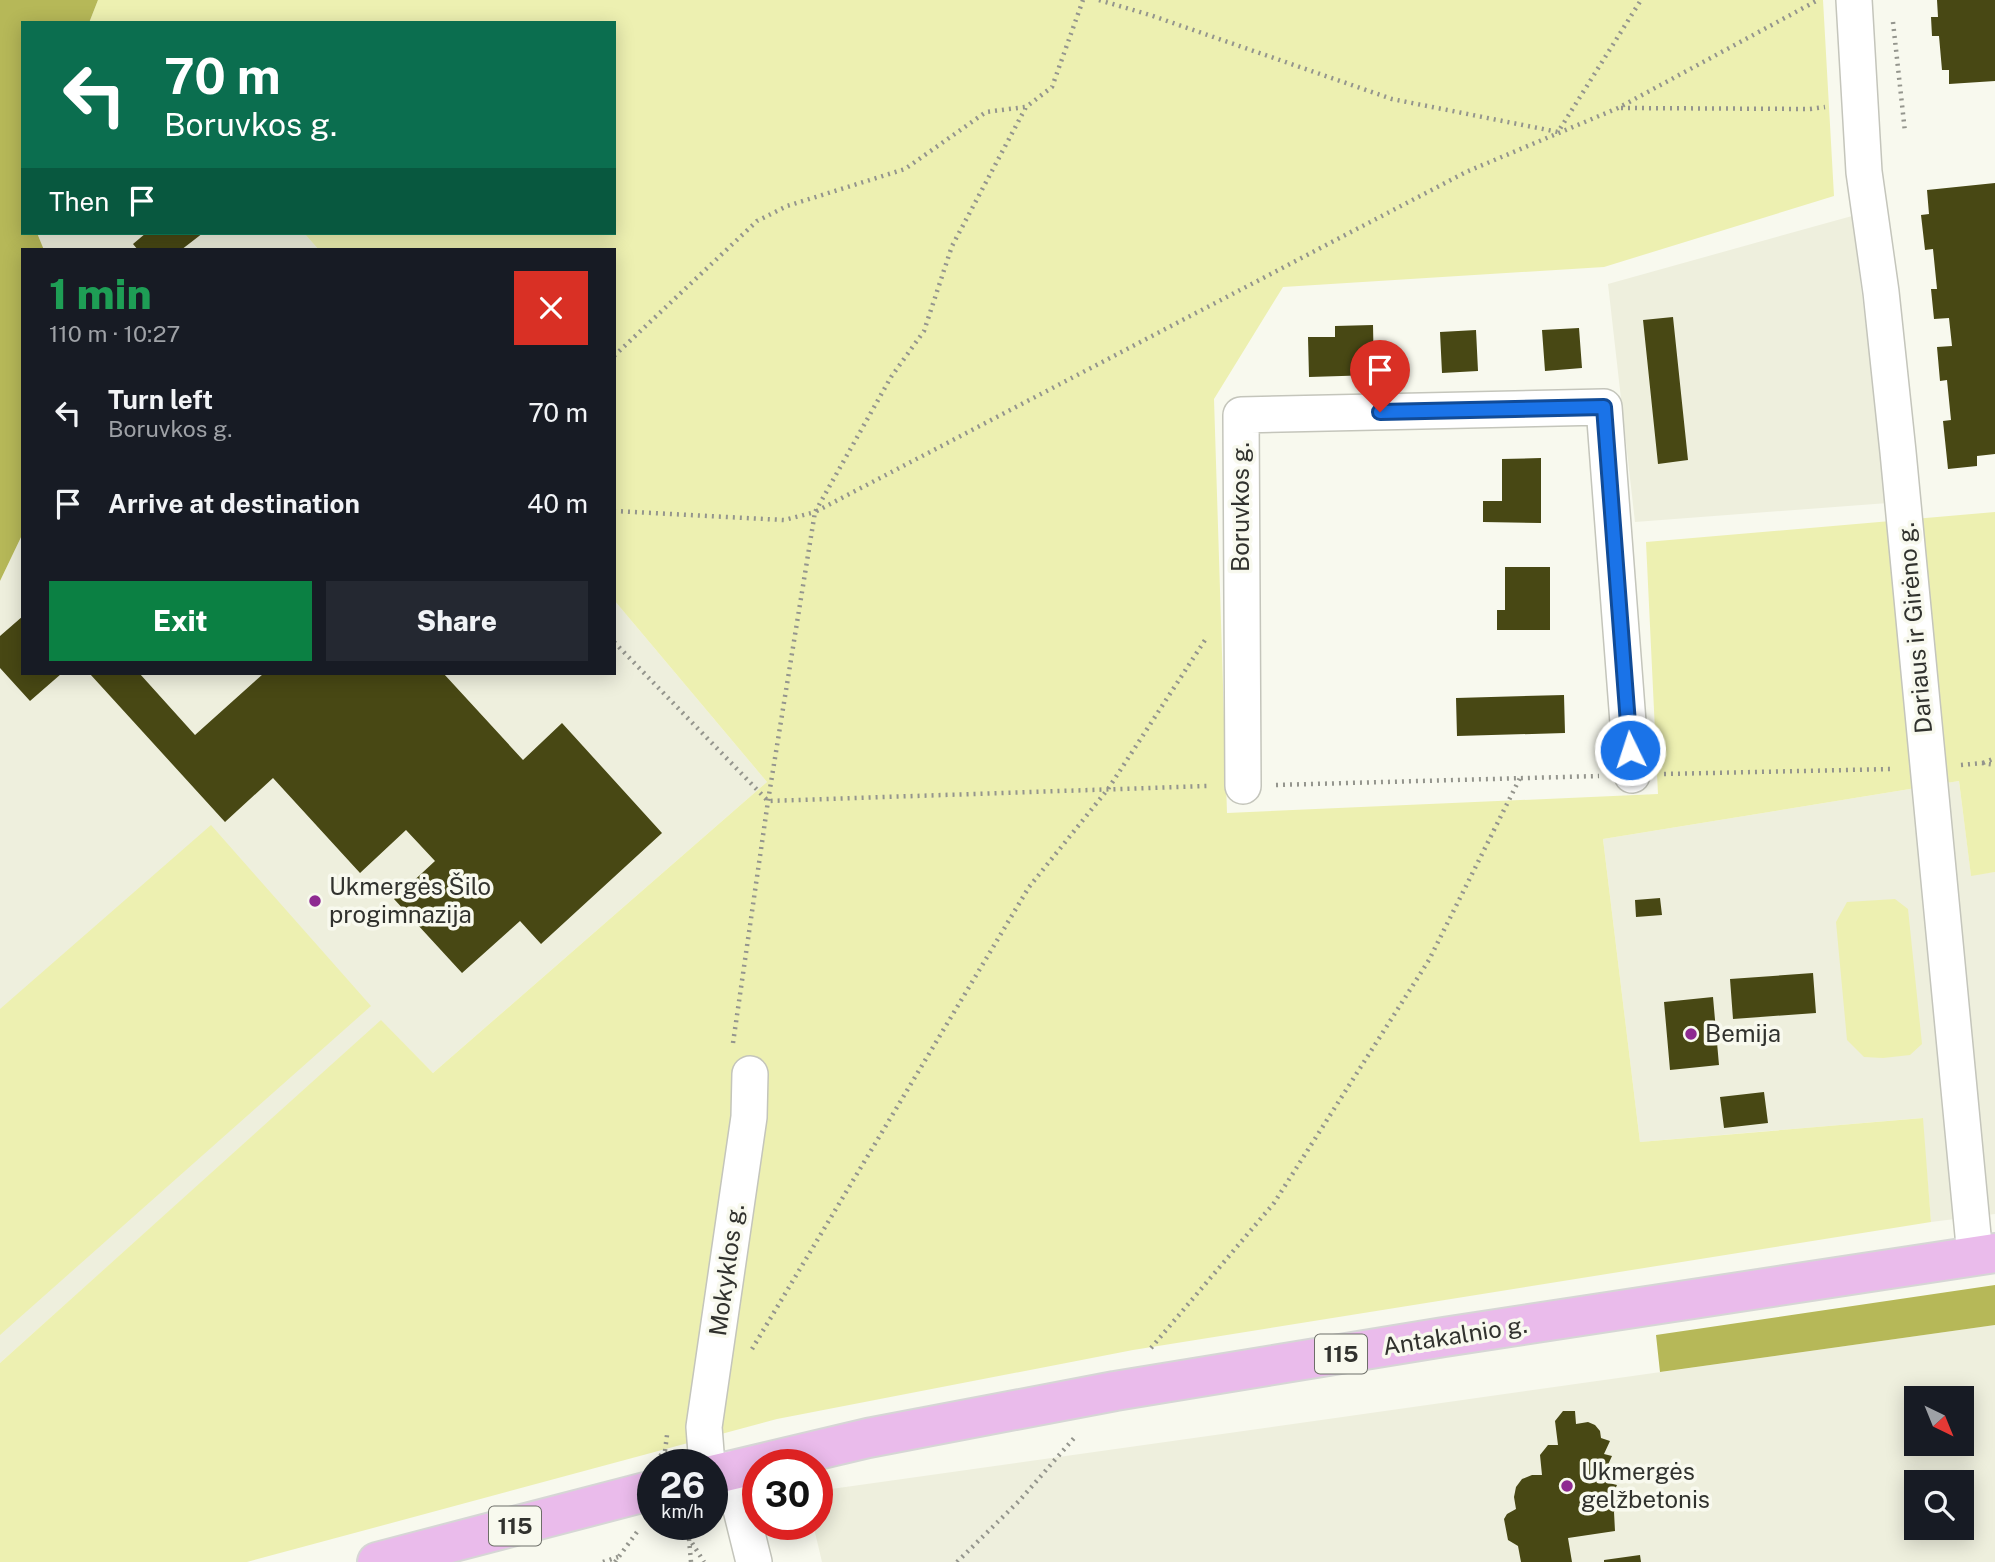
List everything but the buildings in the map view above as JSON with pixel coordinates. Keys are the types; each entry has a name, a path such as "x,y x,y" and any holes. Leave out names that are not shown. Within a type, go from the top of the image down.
{"main road":[{"name":"Antakalnio g.","path":"728,1468 1115,1391 1431,1339 1985,1255"},
{"name":"115","path":"376,1562 637,1481"}],"street":[{"name":"Dariaus ir Girėno g.","path":"1854,0 1864,172 1881,292 1985,1255"},
{"name":"Boruvkos g.","path":"1242,786 1241,415 1604,407 1632,775"},
{"name":"Mokyklos g.","path":"711,1449 705,1427 749,1117 741,1065"},
{"name":"Mokyklos g.","path":"728,1497 754,1562"}],"path":[{"path":"741,1065 768,801 815,512 891,377 924,331 952,246 1026,107 1052,87 1083,0"},
{"path":"1099,0 1150,15 1392,99 1558,132"},
{"path":"1558,132 1641,0"},
{"path":"616,511 784,520 815,512 1466,172 1618,108 1819,0"},
{"path":"1892,12 1905,132"},
{"path":"1618,108 1810,109 1903,98"},
{"path":"616,354 757,221 787,205 905,169 986,112 1026,107"},
{"path":"747,1357 1029,887 1108,789 1212,629"},
{"path":"1995,758 1982,763 1995,765"},
{"path":"1150,1349 1281,1191 1429,960 1520,778"},
{"path":"957,1562 1019,1501 1115,1391"},
{"path":"665,1449 669,1424"},
{"path":"603,1562 617,1560 637,1532"},
{"path":"689,1540 691,1562"},
{"path":"690,1540 704,1562"}],"shaded area":[{"path":"0,0 98,0 90,21 21,21 21,235 38,235 43,248 21,248 21,537 0,581"},
{"path":"1852,216 1888,503 1635,522 1608,284"},
{"path":"38,235 306,235 317,248 43,248"},
{"name":"Ukmergės Šilo progimnazija","path":"21,537 21,675 616,675 616,602 767,782 433,1073 381,1021 0,1363 0,581"},
{"path":"1959,781 1971,875 1995,872 1995,1214 1931,1222 1922,1118 1640,1142 1603,839"},
{"path":"1995,1285 1995,1325 1660,1372 1656,1335"},
{"path":"1995,1325 1995,1562 822,1562 817,1540 833,1540 833,1489"}],"green space":[{"path":"98,0 1823,0 1834,196 1604,267 1283,287 1214,399 1227,813 1658,794 1646,542 1995,512 1995,872 1971,876 1959,781 1603,839 1640,1142 1923,1118 1931,1222 1133,1350 777,1419 666,1449 637,1449 637,1457 247,1562 0,1562 0,1363 381,1020 433,1073 767,782 616,602 616,248 317,248 306,235 616,235 616,21 90,21"},
{"path":"211,825 371,1006 0,1335 0,1009"},
{"path":"1895,899 1908,909 1922,1044 1910,1055 1864,1057 1847,1040 1836,922 1847,902"}],"place":[{"name":"Ukmergės Šilo progimnazija","path":"315,901"},
{"name":"Bemija","path":"1691,1034"},
{"name":"Ukmergės gelžbetonis","path":"1567,1486"}],"route":[{"path":"1380,412 1604,407 1630,750"}]}
